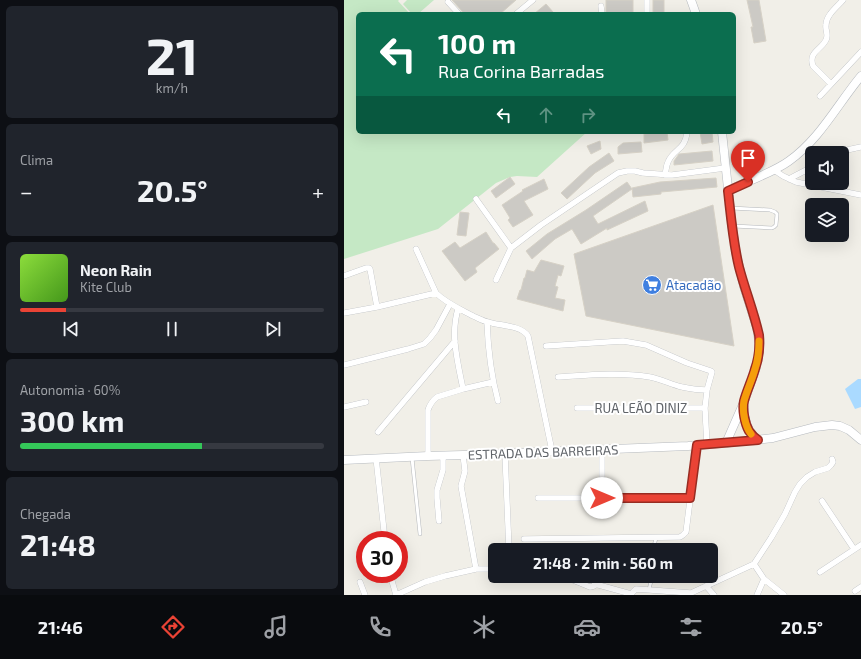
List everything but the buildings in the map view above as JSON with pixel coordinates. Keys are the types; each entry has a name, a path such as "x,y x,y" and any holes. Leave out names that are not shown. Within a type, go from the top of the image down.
{"main road":[{"path":"691,0 695,12"},
{"path":"728,191 774,170 798,154 825,125 861,76"},
{"path":"722,134 736,253 757,328 759,342 756,368 744,402 726,443"},
{"path":"744,402 745,418 749,431 758,440"},
{"name":"ESTRADA DAS BARREIRAS","path":"344,460 707,445 773,438 815,427 832,425 840,426 849,430 861,440"}],"street":[{"path":"518,12 533,0"},
{"path":"647,0 648,12"},
{"path":"831,84 813,66 812,57 827,39 828,34 825,23 827,19 843,0"},
{"path":"448,2 457,12"},
{"path":"601,6 602,12"},
{"path":"820,96 861,52"},
{"path":"665,175 668,161 671,156 685,143 687,134"},
{"path":"849,150 861,147"},
{"path":"496,280 511,248 541,225 618,173 631,171 665,175 725,168"},
{"path":"774,170 789,179 861,195"},
{"path":"789,179 805,171"},
{"path":"476,199 511,248"},
{"path":"416,249 436,293 440,298 458,309 487,322 526,332 552,451"},
{"path":"344,276 369,268 371,270 377,307"},
{"path":"344,313 436,293"},
{"path":"344,365 424,344 436,330 450,304"},
{"path":"458,309 455,322 455,341 463,389"},
{"path":"487,322 488,345 493,382 498,401"},
{"path":"378,432 455,341"},
{"path":"546,346 623,341 646,345 687,363 711,371 705,408 707,445"},
{"path":"558,377 614,374 633,375 652,378 686,388 707,390"},
{"path":"428,456 429,405 433,400 437,397 463,389 493,382"},
{"path":"344,407 366,402"},
{"name":"RUA LEÃO DINIZ","path":"577,408 705,408"},
{"path":"524,539 680,537 686,532 697,445"},
{"path":"602,449 602,498"},
{"path":"505,454 509,543"},
{"path":"439,521 436,498 443,470 443,456"},
{"path":"463,456 464,471 461,486 476,569"},
{"path":"376,458 385,531"},
{"path":"578,583 587,587 592,587 595,584 631,594 636,590 670,593 691,592 754,564 785,514 800,484 807,476 828,468 833,462 832,459"},
{"path":"538,498 690,498"},
{"path":"822,501 854,549"},
{"path":"820,572 861,545"},
{"path":"754,564 764,579 784,595"},
{"path":"393,583 396,595 435,578 476,569 488,569"},
{"path":"757,595 764,579"},
{"path":"360,583 365,595"},
{"path":"706,586 714,595"},
{"path":"855,591 861,587"}],"lane":[{"path":"730,208 770,210 777,214 776,225 772,228 732,226"},
{"path":"412,456 420,534"},
{"path":"655,543 656,538"},
{"path":"648,590 650,583"}],"green space":[{"path":"344,0 399,0 398,1 408,12 356,12 356,134 585,134 537,177 510,177 496,183 438,229 344,259"},
{"path":"407,0 434,0 420,12 410,12 403,4"}],"water":[{"path":"858,379 861,379 861,407 855,409 845,389"}],"slow traffic":[{"path":"751,434 745,418 744,402 756,368 759,341"}],"place":[{"name":"Atacadão","path":"652,285"}],"route":[{"path":"602,498 690,498 697,445 758,440 749,431 745,418 744,402 756,368 759,351 759,335 744,287 736,253 728,191 748,182"}]}
